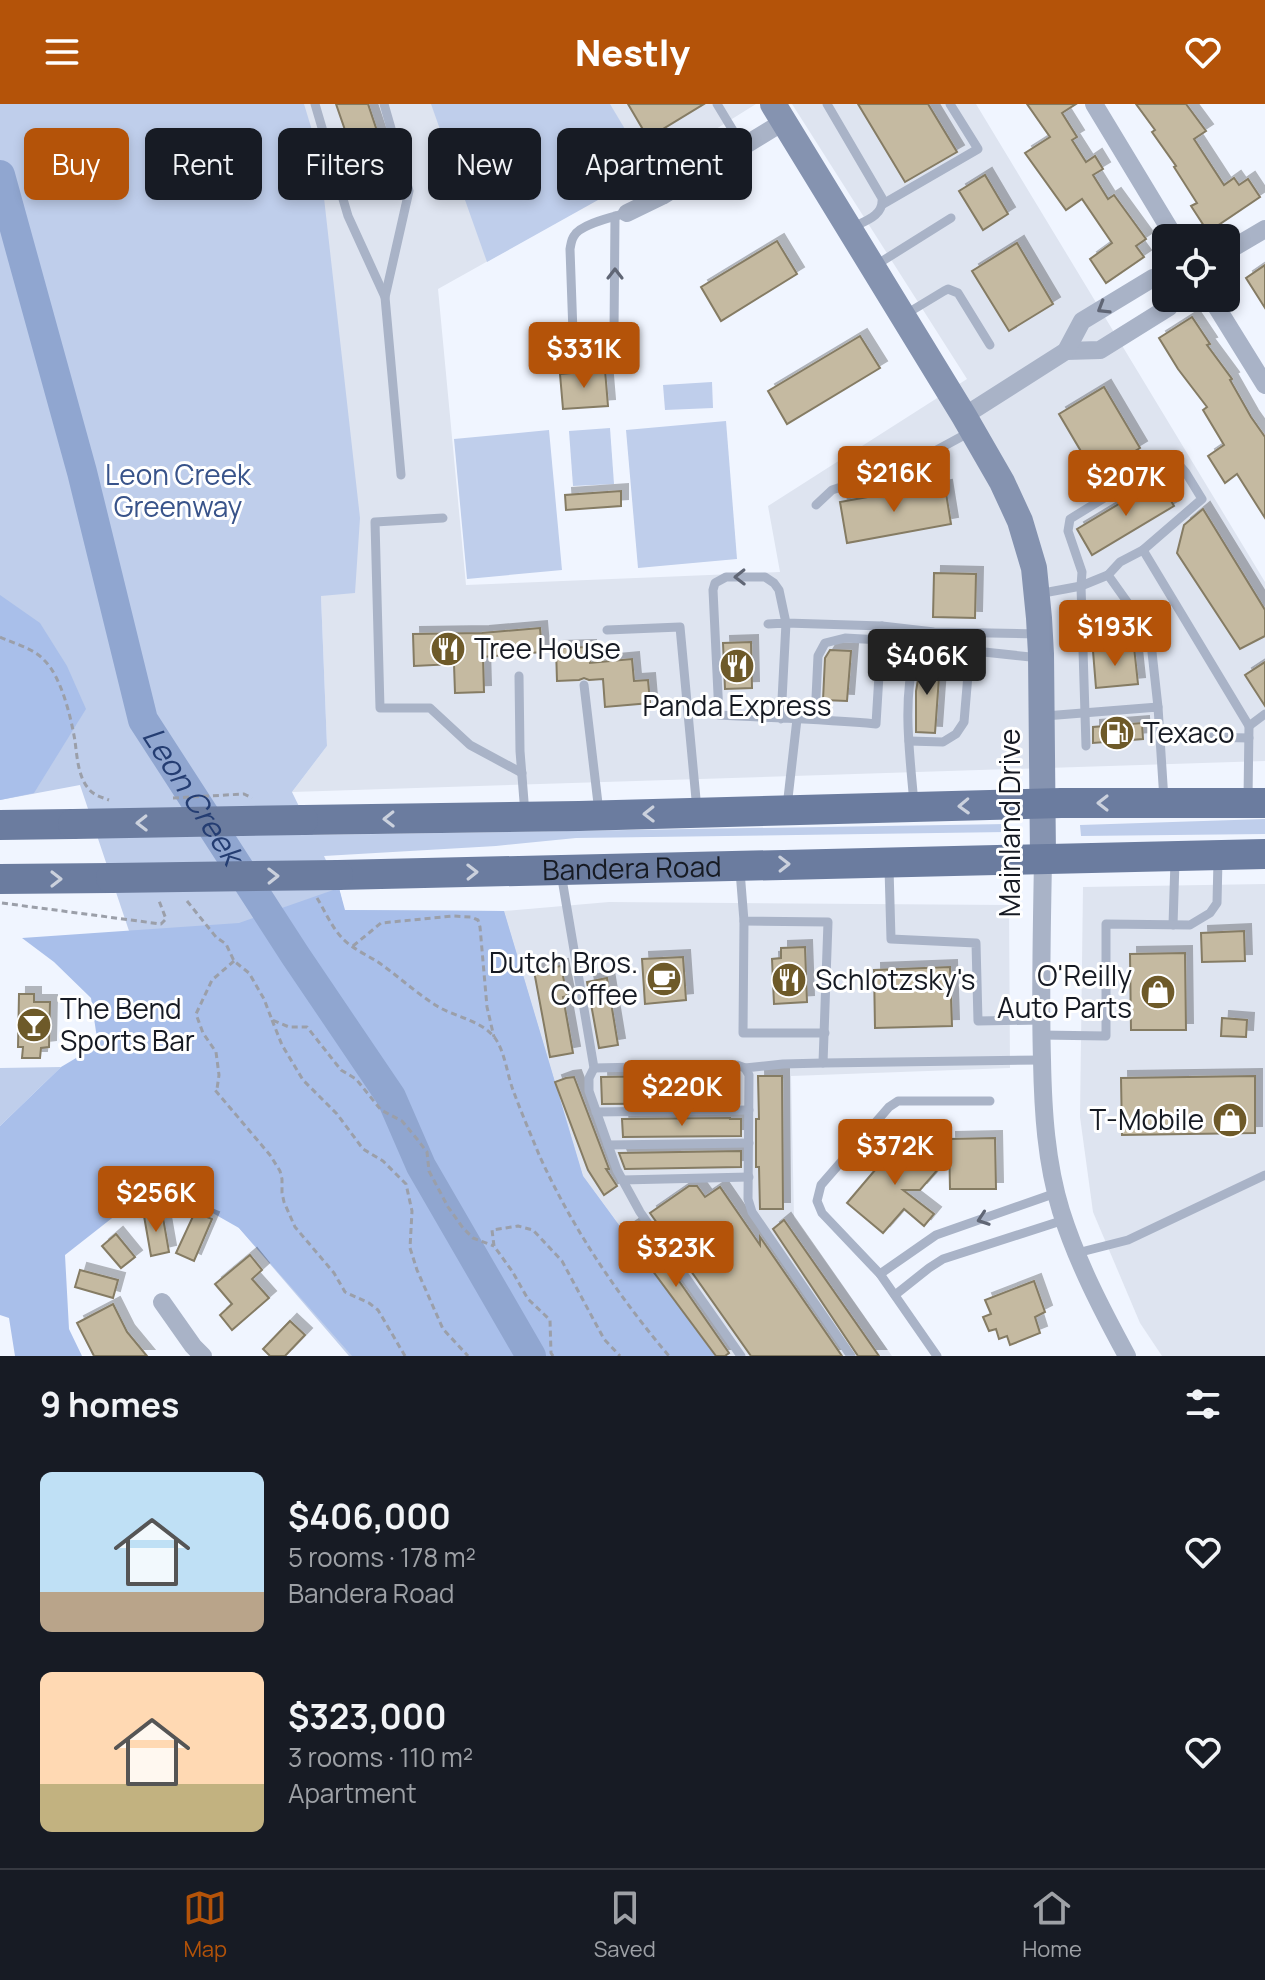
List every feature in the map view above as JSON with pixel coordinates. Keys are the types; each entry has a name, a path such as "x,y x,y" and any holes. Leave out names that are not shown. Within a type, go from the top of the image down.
{"main road":[{"name":"Mainland Drive","path":"778,113 968,423 1020,521 1034,568 1037,594 1043,858"},
{"name":"Bandera Road","path":"0,825 599,816 1042,804 1256,803"},
{"name":"Bandera Road","path":"0,879 338,875 1265,854"}],"street":[{"path":"1094,104 1167,224"},
{"path":"752,138 778,113"},
{"path":"621,214 653,200"},
{"path":"1240,244 1265,229"},
{"path":"968,423 1066,351 1082,321 1152,279"},
{"path":"1130,292 1148,320"},
{"path":"1066,351 1100,350 1161,312"},
{"path":"1220,312 1265,385"},
{"name":"Mainland Drive","path":"1043,858 1041,1028 1043,1105 1050,1163 1064,1220 1077,1253 1127,1356"},
{"path":"162,1302 203,1356"}],"lane":[{"path":"315,104 348,216 385,297"},
{"path":"384,104 409,191 385,297 401,475"},
{"path":"717,104 732,128"},
{"path":"827,104 882,198 880,212 850,229"},
{"path":"883,204 978,149 950,104"},
{"path":"621,214 614,332 608,340 578,340 573,333 572,319 570,249 574,235 581,228 621,214"},
{"path":"873,267 951,218"},
{"path":"903,316 944,291 953,290 958,293 990,345"},
{"path":"816,505 832,490 911,464 968,423"},
{"path":"1037,594 1081,586 1108,575 1120,562 1143,550 1202,499 1174,459 1148,471 1070,519 1068,531 1082,572 1081,586 1086,746"},
{"path":"443,518 375,522 380,708 430,708 470,745 522,773"},
{"path":"1143,550 1249,726 1256,803"},
{"path":"1108,575 1150,634 1165,803"},
{"path":"781,719 786,623 779,590 765,577 726,577 715,583 719,715 781,719 815,719 876,724 882,626"},
{"path":"768,624 882,626 1040,646"},
{"path":"607,630 680,627 697,813"},
{"path":"815,719 818,656 825,643 845,638 881,640"},
{"path":"914,807 909,741 909,675 915,654 937,647 970,651 1040,646"},
{"path":"909,741 943,742 956,734 964,722 970,651"},
{"path":"519,676 525,817"},
{"path":"584,685 599,816"},
{"path":"1042,717 1158,707"},
{"path":"1249,726 1265,714"},
{"path":"786,810 797,719"},
{"path":"1160,736 1249,738"},
{"path":"888,861 891,939 976,943 978,1021 1106,1036 1106,924 1190,925 1210,913 1217,903 1218,854"},
{"path":"1173,925 1175,855"},
{"path":"739,865 744,921 743,1033 825,1033"},
{"path":"560,870 594,1068 589,1078 589,1091 608,1145 622,1180 640,1212 741,1356"},
{"path":"744,921 828,922 823,1063"},
{"path":"594,1068 737,1065 745,1068 783,1064 1042,1060"},
{"path":"745,1068 749,1075 748,1199 752,1212 851,1356"},
{"path":"937,1356 880,1274 822,1213 817,1201 821,1185 889,1107 898,1101 990,1101"},
{"path":"596,1112 749,1110"},
{"path":"608,1145 749,1143"},
{"path":"1077,1253 1128,1240 1265,1175"},
{"path":"622,1180 749,1177"},
{"path":"880,1274 936,1235 1056,1193"},
{"path":"895,1295 943,1259 1064,1220"}],"path":[{"path":"0,637 35,652 46,661 58,681 72,724 86,787 96,795 112,800"},
{"path":"161,798 244,794 259,805"},
{"path":"317,899 341,937 419,995 440,1008 472,1021 495,1038"},
{"path":"187,901 216,937 226,944 234,961 249,973 264,999 282,1045 303,1080 337,1114 363,1149 383,1161 406,1184 412,1211 410,1248 417,1270 443,1329 468,1356"},
{"path":"353,946 381,923 453,916 478,920 487,1007 495,1038 541,1159 575,1223 619,1294 669,1356"},
{"path":"234,961 212,980 196,1014 203,1033 216,1052 219,1075 215,1090 280,1171 284,1202 295,1227 334,1273 345,1292 378,1310 405,1356"},
{"path":"272,1020 289,1027 307,1027 341,1070 356,1079 381,1110 402,1121 427,1152 429,1171 463,1228 473,1238 494,1246"},
{"path":"553,1356 550,1320 528,1299 494,1246 492,1230 518,1226 533,1230 562,1261 604,1339 620,1356"}],"shaded area":[{"path":"281,104 756,104 718,128 557,128 557,200 597,200 438,289 466,585 780,572 768,506 967,379 792,104 976,104 1265,582 1265,761 292,792 327,746 321,596 289,200 412,200 412,128 283,128"},
{"path":"0,595 40,623 67,666 86,709 34,793 0,800"},
{"path":"1265,884 1265,1356 1162,1356 1140,1323 1093,1212 1080,1117 1083,887"},
{"path":"339,888 345,910 504,911 583,1176 715,1356 352,1356 239,1228 158,1182 65,1255 69,1329 82,1356 15,1356 9,1318 0,1315 0,1126 61,1067 98,1045 91,998 54,962 22,938 239,923"},
{"path":"609,902 1009,905 1010,1068 791,1076 794,1217 892,1356 715,1356 583,1176 504,911"}],"green space":[{"name":"Leon Creek Greenway","path":"0,104 304,104 311,128 278,128 278,200 324,200 360,518 355,593 321,596 327,746 292,792 313,835 1007,824 1007,832 576,838 324,856 339,888 344,910 504,911 583,1176 715,1356 349,1356 239,1228 170,1053 80,785 0,800"},
{"path":"431,104 610,104 624,128 557,128 557,200 598,200 487,262 465,200 541,200 541,128 440,128"},
{"path":"712,382 713,408 665,410 663,385"},
{"path":"726,421 737,559 638,568 626,430"},
{"path":"610,428 614,484 573,486 569,431"},
{"path":"549,430 562,570 467,579 454,439"},
{"path":"1265,819 1265,834 1081,836 1080,825"},
{"path":"61,1067 0,1126 0,1068"}],"building":[{"path":"336,104 368,104 376,128 344,128"},
{"path":"628,104 704,104 664,128 642,128"},
{"path":"858,104 928,104 957,152 905,182"},
{"path":"1027,104 1076,104 1062,113 1077,137 1072,140 1086,162 1095,156 1103,169 1093,175 1108,199 1114,195 1146,239 1136,246 1144,257 1106,283 1090,259 1112,243 1082,199 1066,210 1025,153 1050,137"},
{"path":"1136,104 1186,104 1206,131 1194,139 1224,185 1234,178 1239,185 1248,179 1260,197 1220,224 1203,224 1191,206 1197,203 1152,132 1155,130"},
{"path":"985,175 1008,214 983,230 959,191"},
{"path":"777,241 797,274 721,321 701,287"},
{"path":"1017,243 1053,304 1009,331 972,271"},
{"path":"1265,265 1265,308 1246,278"},
{"path":"1192,317 1265,437 1265,518 1237,474 1225,483 1208,456 1224,445 1203,410 1207,407 1159,338"},
{"path":"860,336 880,368 787,424 768,391"},
{"path":"605,370 608,406 563,409 560,374"},
{"path":"1104,387 1140,448 1095,475 1059,414"},
{"path":"1159,480 1174,506 1092,555 1077,529"},
{"path":"945,487 951,524 847,543 840,502"},
{"path":"621,491 621,506 566,510 565,495"},
{"path":"1203,509 1265,610 1265,636 1240,649 1177,553 1184,525"},
{"path":"934,573 976,574 975,618 933,617"},
{"name":"Tree House","path":"540,628 542,652 483,657 484,692 455,693 454,664 414,666 413,634"},
{"name":"Panda Express","path":"751,642 752,688 725,689 723,643"},
{"path":"589,647 590,663 632,659 634,681 648,680 650,703 605,707 603,679 557,681 556,648"},
{"path":"1134,647 1138,684 1096,688 1093,651"},
{"path":"830,650 851,651 847,701 823,700 825,658"},
{"path":"921,662 940,663 935,733 916,732 916,691"},
{"path":"1265,662 1265,706 1245,675"},
{"name":"Texaco","path":"1142,723 1143,739 1093,743 1093,727"},
{"path":"1244,931 1245,961 1202,962 1201,933"},
{"name":"Schlotzsky's","path":"805,947 807,1002 774,1004 772,959 781,958 781,948"},
{"name":"O'Reilly Auto Parts","path":"1185,953 1186,1030 1131,1030 1130,954"},
{"name":"Dutch Bros. Coffee","path":"683,957 686,1000 645,1004 642,959"},
{"path":"561,966 573,1053 550,1057 534,971"},
{"path":"950,967 952,1026 875,1028 874,970"},
{"path":"607,978 618,1045 599,1048 587,982"},
{"name":"The Bend Sports Bar","path":"19,994 34,994 34,1002 50,1002 49,1047 41,1048 40,1058 22,1058 23,1047 18,1047"},
{"path":"1222,1018 1247,1020 1246,1037 1221,1036"},
{"path":"729,1075 730,1103 602,1104 601,1077"},
{"path":"758,1076 782,1076 783,1209 760,1209 759,1167 756,1167"},
{"path":"1255,1076 1255,1133 1122,1135 1121,1078"},
{"path":"574,1077 609,1169 606,1169 617,1186 604,1195 588,1170 555,1082"},
{"path":"622,1119 741,1119 741,1136 623,1137"},
{"path":"904,1136 940,1167 920,1190 903,1190 934,1214 924,1226 904,1209 883,1233 847,1203"},
{"path":"995,1138 996,1189 950,1189 949,1139"},
{"path":"741,1151 741,1167 625,1169 619,1153"},
{"path":"689,1186 697,1186 705,1197 720,1187 760,1245 760,1237 842,1356 751,1356 650,1213"},
{"path":"162,1212 169,1252 151,1256 144,1216"},
{"path":"195,1212 212,1219 194,1261 176,1253"},
{"path":"784,1220 879,1356 858,1356 773,1229"},
{"path":"638,1222 729,1353 725,1356 716,1356 626,1230"},
{"path":"116,1234 135,1257 121,1268 102,1246"},
{"path":"250,1255 262,1270 252,1279 269,1298 232,1330 220,1315 232,1304 215,1284"},
{"path":"80,1270 118,1280 113,1298 75,1287"},
{"path":"1034,1281 1045,1312 1035,1317 1040,1333 1010,1345 1007,1336 999,1339 996,1329 989,1331 983,1317 991,1314 985,1300"},
{"path":"113,1304 127,1332 147,1356 94,1356 77,1323"},
{"path":"290,1321 305,1335 285,1356 270,1356 263,1349"}],"waterway":[{"name":"Leon Creek","path":"0,175 82,472 143,720 391,1097 421,1166 531,1356"}],"place":[{"name":"Tree House","path":"448,649"},
{"name":"Panda Express","path":"737,666"},
{"name":"Texaco","path":"1117,733"},
{"name":"Dutch Bros. Coffee","path":"664,979"},
{"name":"Schlotzsky's","path":"789,980"},
{"name":"O'Reilly Auto Parts","path":"1158,992"},
{"name":"The Bend Sports Bar","path":"34,1025"},
{"name":"T-Mobile","path":"1230,1120"}]}
